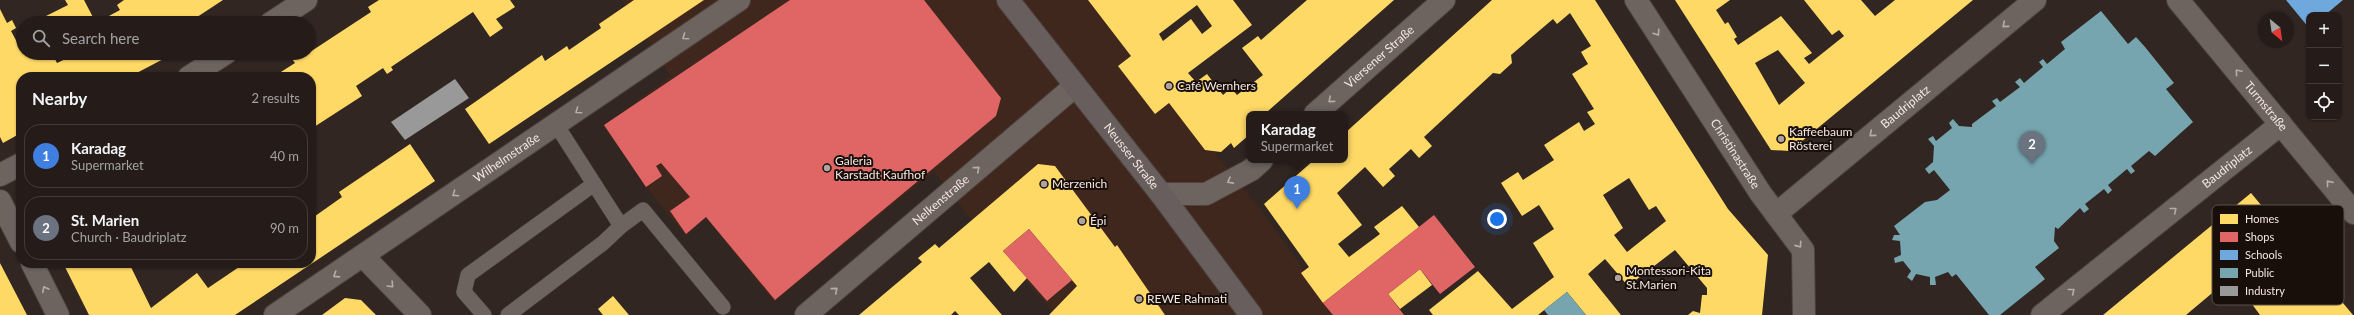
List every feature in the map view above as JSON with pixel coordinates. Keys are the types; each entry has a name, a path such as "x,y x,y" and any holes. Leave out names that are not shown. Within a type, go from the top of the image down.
{"main road":[{"name":"Neusser Straße","path":"1008,0 1161,194 1251,315"}],"street":[{"path":"282,16 306,0"},
{"name":"Wilhelmstraße","path":"275,315 557,126 739,0"},
{"name":"Viersener Straße","path":"1318,111 1444,0"},
{"name":"Christinastraße","path":"1636,0 1776,214 1803,250 1804,315"},
{"name":"Baudriplatz","path":"1776,214 2035,0"},
{"name":"Turmstraße","path":"2178,0 2354,213"},
{"path":"197,72 215,60"},
{"name":"Nelkenstraße","path":"806,315 1075,86"},
{"name":"Baudriplatz","path":"2042,315 2281,124"},
{"path":"1161,194 1206,194 1251,170 1259,163"},
{"path":"0,175 16,167"},
{"path":"0,201 16,232"},
{"path":"364,256 420,315"},
{"path":"34,268 58,315"}],"lane":[{"path":"557,126 621,226"},
{"path":"484,315 464,292 468,275 594,184"},
{"path":"508,315 603,243 621,226 643,210 723,307"}],"shaded area":[{"path":"622,0 1092,0 1264,214 1336,315 1056,315 966,213 934,171 774,302 706,218 686,236 646,187 603,126 671,76"}],"building: Homes":[{"path":"65,0 84,0 92,16 46,16 68,5"},
{"path":"124,0 223,0 199,16 109,16 120,10 117,5"},
{"path":"379,0 510,0 515,7 496,19 503,28 490,37 473,12 391,67 393,70 387,74 383,68 356,86 362,96 316,126 316,72 281,72 295,63 293,60 316,60 316,48 371,12 368,7"},
{"path":"634,0 704,0 489,144 465,109 542,55 545,61 567,46 569,50 601,28 599,24"},
{"path":"1088,0 1233,0 1252,25 1188,73 1196,82 1207,74 1223,95 1231,88 1237,95 1263,75 1242,48 1258,36 1261,40 1307,0 1394,0 1268,111 1246,111 1246,138 1234,148 1231,143 1221,152 1205,150 1169,103 1155,114 1118,66 1131,56","holes":["1197,5 1212,26 1202,34 1191,19 1163,41 1159,34"]},
{"path":"1492,0 1595,0 1728,209 1768,255 1762,315 1688,315 1693,311 1700,313 1702,295 1707,295 1707,288 1675,250 1628,286 1605,259 1588,274 1621,315 1586,315 1567,292 1538,315 1433,315 1429,310 1478,271 1512,309 1554,277 1533,243 1554,229 1539,205 1522,216 1501,183 1518,172 1523,180 1554,160 1544,145 1579,122 1584,131 1595,124 1587,112 1594,109 1572,74 1588,64 1581,52 1591,46 1570,13 1557,24 1553,19 1511,55 1512,63 1500,74 1493,73 1424,137 1432,146 1419,158 1411,149 1389,169 1395,176 1383,187 1365,167 1337,193 1362,225 1338,244 1349,257 1380,234 1374,227 1402,206 1419,227 1323,303 1301,273 1309,267 1264,204 1311,163 1348,163 1348,130","holes":["1629,178 1649,210 1656,206 1666,221 1627,252 1614,235 1623,228 1603,195"]},
{"path":"1675,0 1730,0 1716,10 1725,24 1728,22 1737,37 1734,39 1738,45 1781,16 1812,53 1804,58 1809,64 1844,36 1839,30 1832,35 1804,0 1861,0 1875,16 1895,0 1973,0 1790,151 1771,150","holes":["1778,50 1805,83 1779,105 1755,63"]},
{"path":"0,9 7,23 12,20 16,28 11,31 16,40 16,60 56,60 57,63 63,60 161,60 139,72 16,72 16,136 3,143 0,137"},
{"path":"410,144 435,181 316,261 316,215 342,197 339,192"},
{"path":"1038,164 1055,166 1115,247 1117,245 1165,315 1049,315 1077,286 1029,229 1003,251 1027,278 1014,292 989,262 970,278 1002,315 959,315 955,311 951,315 859,315 922,262 918,258 935,244 939,248"},
{"path":"2251,193 2261,205 2236,205"},
{"path":"2212,225 2212,293 2186,315 2103,315"},
{"path":"0,263 27,315 0,315"},
{"path":"66,268 131,268 151,308 197,273 208,288 238,268 305,268 235,315 89,315"},
{"path":"1420,269 1432,285 1400,309 1388,294"},
{"path":"613,296 629,315 603,315 598,309"},
{"path":"345,298 361,300 376,315 322,315"},
{"path":"2344,304 2353,315 2260,315 2253,305"}],"building: Shops":[{"name":"Galeria Karstadt Kaufhof","path":"790,0 924,0 1001,98 996,116 775,300 706,217 686,234 670,211 690,197 661,163 656,166 662,176 646,187 604,125"},
{"path":"1434,215 1475,267 1440,294 1420,269 1388,294 1404,315 1333,315 1323,303"},
{"path":"1029,229 1072,280 1047,301 1003,251"}],"building: Schools":[{"path":"2286,0 2343,0 2329,12 2306,12 2306,24"}],"building: Public":[{"path":"2101,11 2128,44 2136,37 2145,47 2174,83 2166,89 2193,122 2155,156 2149,151 2131,166 2135,171 2131,174 2127,169 2108,185 2112,190 2108,194 2104,189 2085,204 2089,209 2084,213 2080,208 2058,229 2055,227 2054,241 2059,248 2035,267 2045,279 2000,315 1989,315 1956,274 1952,277 1948,272 1935,277 1936,285 1930,285 1930,277 1916,274 1912,281 1907,277 1911,271 1903,261 1895,263 1894,258 1901,255 1900,241 1892,240 1894,235 1900,235 1894,226 1925,202 1937,200 1950,190 1934,170 1929,174 1925,169 1933,162 1934,146 1928,139 1933,136 1936,141 1952,128 1949,123 1953,119 1959,126 1972,127 1972,124 1996,106 1992,101 1997,98 2000,102 2020,87 2015,82 2020,78 2024,83 2043,67 2039,62 2043,59 2047,64 2065,49 2061,42"},
{"path":"1567,292 1586,315 1548,315 1544,310"}],"building: Industry":[{"path":"455,79 469,98 405,140 391,122"}],"place":[{"name":"Café Wernhers","path":"1169,86"},
{"name":"Kaffeebaum Rösterei","path":"1781,139"},
{"name":"St. Marien","path":"2032,164"},
{"name":"Galeria Karstadt Kaufhof","path":"827,168"},
{"name":"Merzenich","path":"1044,184"},
{"name":"Karadag","path":"1297,209"},
{"name":"Épi","path":"1082,221"},
{"name":"Montessori-Kita St.Marien","path":"1618,278"},
{"name":"REWE Rahmati","path":"1139,299"}]}
